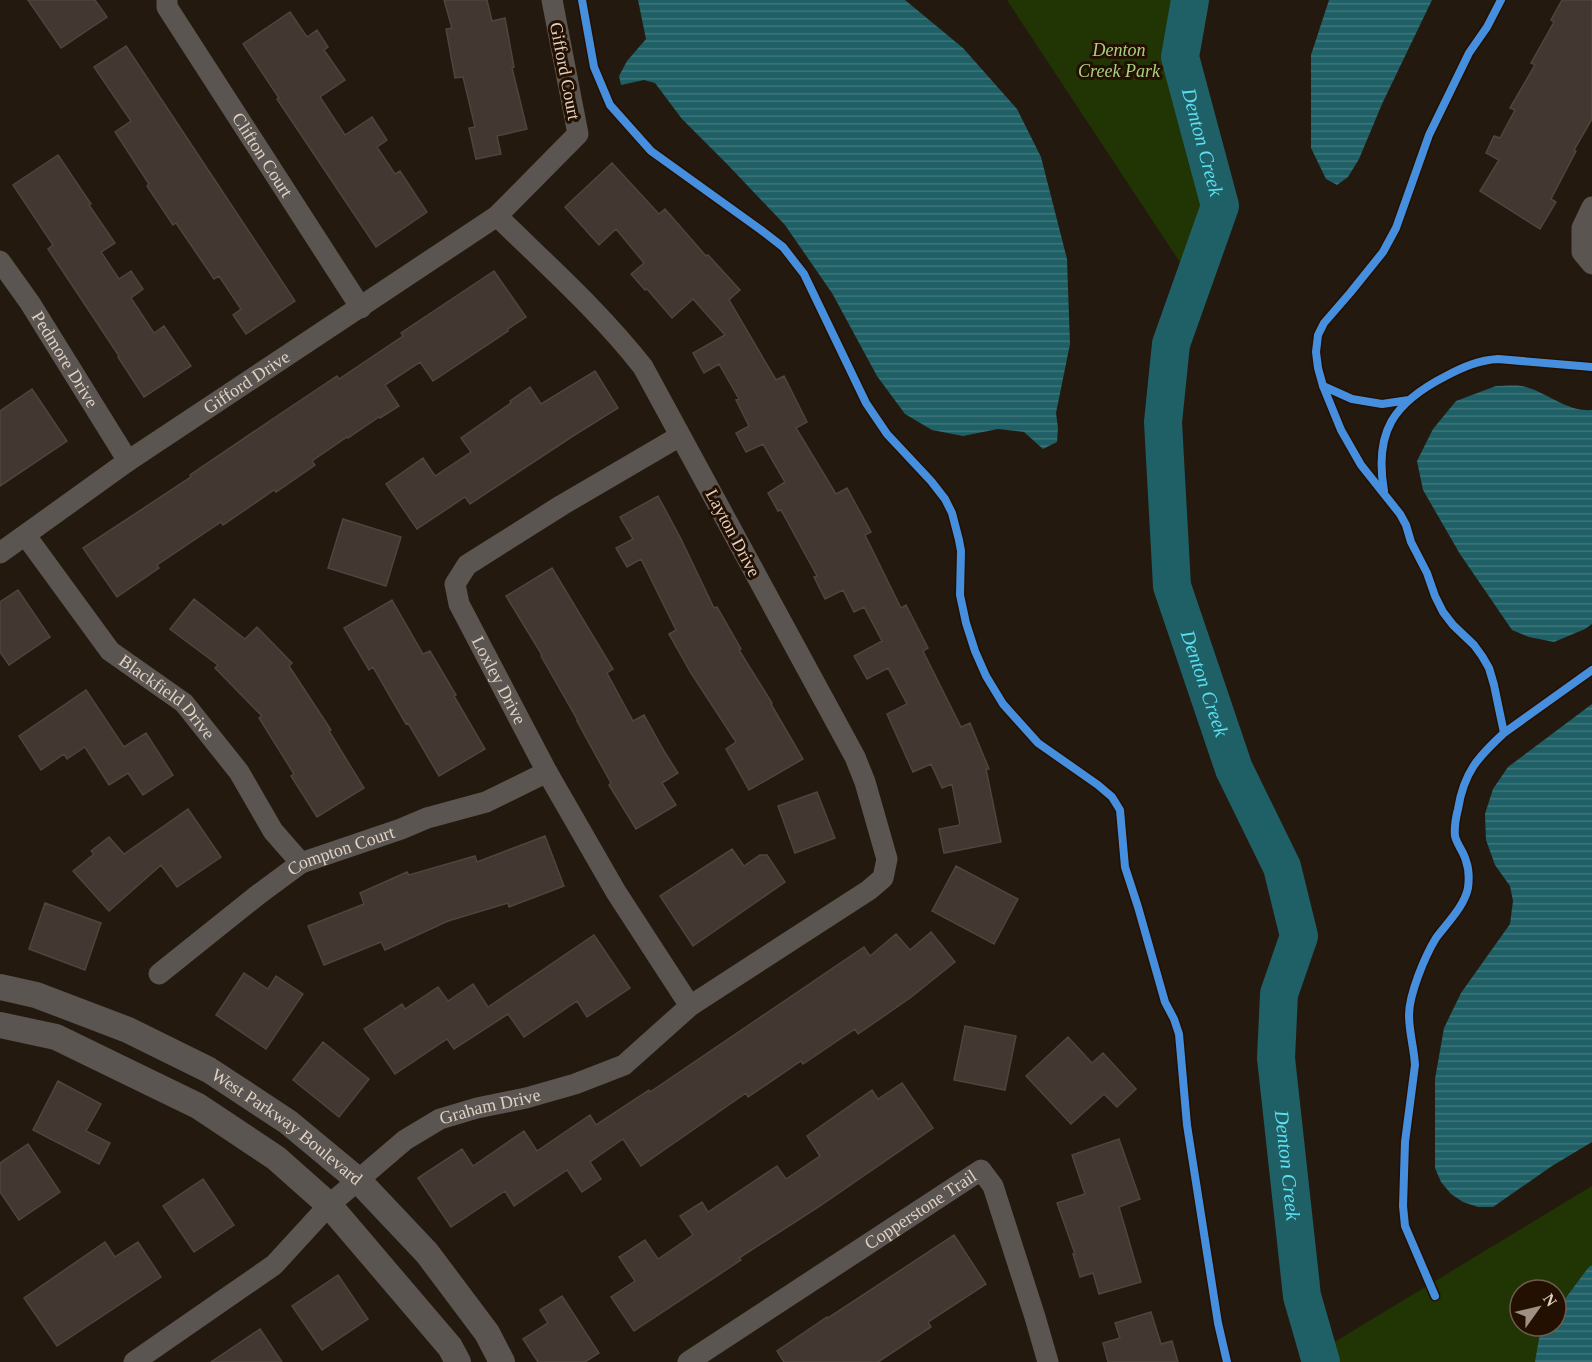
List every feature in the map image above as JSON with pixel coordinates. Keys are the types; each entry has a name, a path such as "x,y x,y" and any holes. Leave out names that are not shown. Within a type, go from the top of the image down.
{"street":[{"name":"Clifton Court","path":"167,0 167,7 361,308"},
{"name":"Gifford Court","path":"497,216 578,134 552,0"},
{"path":"1592,207 1582,228 1582,252 1592,264"},
{"name":"Gifford Drive","path":"0,553 27,536 129,461 497,216"},
{"name":"Layton Drive","path":"497,216 623,341 643,367 855,757 865,782 886,858 883,878 869,890"},
{"name":"Pedmore Drive","path":"0,261 30,303 129,461"},
{"name":"Loxley Drive","path":"680,436 562,505 467,566 455,584 459,604 548,772 616,892 690,1006"},
{"name":"Blackfield Drive","path":"27,536 110,651 184,703 239,772 273,831 301,863"},
{"name":"Compton Court","path":"159,974 301,863 427,818 486,802 548,772"},
{"name":"Graham Drive","path":"134,1362 274,1265 329,1205 405,1140 440,1119 575,1084 624,1065 690,1006 869,890"},
{"name":"West Parkway Boulevard","path":"0,987 36,995 128,1030 209,1070 288,1122 358,1180 427,1253 487,1333 501,1362"},
{"name":"West Parkway Boulevard","path":"0,1026 56,1037 198,1106 276,1158 329,1205 450,1347 458,1362"},
{"name":"Copperstone Trail","path":"688,1362 981,1170 993,1185 1048,1362"}],"green space":[{"name":"Denton Creek Park","path":"1007,0 1190,0 1180,57 1220,206 1193,282"},
{"path":"1592,1186 1592,1362 1321,1362 1318,1352"}],"water":[{"path":"638,0 905,0 963,48 1017,109 1041,157 1067,259 1070,344 1056,413 1057,442 1043,449 1024,432 998,429 963,436 932,430 905,414 877,376 832,293 785,225 682,119 655,83 644,80 621,85 619,76 627,61 646,39"},
{"path":"1329,0 1432,0 1382,104 1359,159 1348,177 1337,185 1326,179 1311,148 1311,55"},
{"path":"1496,386 1525,387 1567,406 1592,410 1592,624 1554,642 1529,637 1512,630 1460,554 1423,490 1417,461 1433,429 1456,401"},
{"path":"1592,704 1592,1142 1552,1166 1493,1207 1478,1207 1463,1202 1451,1194 1441,1182 1435,1168 1435,1079 1444,1028 1461,993 1510,924 1513,901 1510,886 1495,865 1486,840 1485,814 1493,789 1508,767"},
{"path":"1592,1265 1592,1362 1535,1362 1539,1338 1568,1338 1568,1295"}],"building":[{"path":"28,0 95,0 107,17 61,48"},
{"path":"444,0 487,0 492,21 505,18 514,67 512,68 527,129 497,136 501,154 476,159 469,128 475,127 463,77 455,78 446,29 452,28"},
{"path":"1562,0 1592,0 1592,119 1574,150 1576,151 1551,199 1556,202 1540,229 1480,191 1499,160 1486,153 1494,136 1500,138 1515,110 1510,108 1535,65 1531,63 1554,22 1551,20"},
{"path":"290,12 307,37 317,30 328,47 324,50 345,80 320,97 345,135 372,117 387,140 377,147 395,174 400,171 427,212 376,247 243,44"},
{"path":"126,46 295,301 246,334 233,315 241,309 219,276 214,279 176,223 173,225 115,132 131,121 94,67"},
{"path":"58,155 115,243 101,252 119,279 131,271 143,289 131,298 154,333 164,326 191,366 144,397 48,249 53,245 13,185"},
{"path":"612,163 659,214 665,209 706,256 708,255 740,290 729,300 776,380 784,376 807,422 796,428 836,494 847,488 871,532 865,535 901,608 906,605 928,648 923,651 961,727 970,723 989,769 986,769 1001,842 944,853 939,829 960,825 952,784 942,788 931,764 913,772 887,714 907,704 888,668 867,679 854,656 882,641 864,607 854,612 843,590 825,599 814,577 817,576 781,510 778,511 768,493 785,482 763,444 746,452 736,433 749,426 736,400 739,399 719,364 704,373 693,353 725,335 693,299 672,318 631,274 644,263 616,229 599,245 565,207"},
{"path":"494,271 526,317 433,381 420,362 385,385 399,406 312,461 315,465 276,492 274,490 223,525 221,522 157,565 159,568 117,597 83,548 337,376 339,379 403,336 401,333"},
{"path":"595,371 618,408 470,504 465,497 417,529 386,484 423,458 435,476 471,452 461,438 530,387 541,404"},
{"path":"32,389 67,441 0,486 0,411"},
{"path":"658,496 714,608 717,607 741,649 739,650 803,759 749,790 726,749 736,742 691,673 669,634 676,630 641,559 627,567 616,548 633,539 620,517"},
{"path":"343,519 401,537 386,586 328,568"},
{"path":"552,568 613,669 607,673 633,721 644,715 678,773 662,783 676,805 636,829 609,785 611,783 542,655 506,596"},
{"path":"18,590 50,637 9,665 0,652 0,602"},
{"path":"194,599 245,639 257,627 292,663 289,666 331,730 329,731 364,788 317,817 291,776 294,774 259,718 262,716 215,668 218,665 170,629"},
{"path":"392,600 423,654 430,651 485,749 439,776 373,667 369,670 344,628"},
{"path":"86,690 124,747 146,733 173,775 143,795 128,773 109,785 85,747 67,759 64,754 41,770 19,736"},
{"path":"817,792 835,838 795,853 778,806"},
{"path":"188,809 221,857 177,887 161,865 109,911 73,871 94,854 91,851 109,837 124,854"},
{"path":"545,836 564,886 509,907 508,903 448,921 385,950 381,942 324,965 308,926 364,904 360,893 407,872 409,875 475,856 477,862"},
{"path":"732,849 744,866 760,855 767,855 785,882 693,946 660,896"},
{"path":"956,866 1018,899 994,944 932,911"},
{"path":"45,903 101,923 85,970 29,949"},
{"path":"931,932 955,962 910,998 858,1034 855,1029 803,1064 801,1061 748,1097 746,1093 641,1166 623,1139 590,1162 601,1179 582,1192 567,1170 514,1206 505,1191 451,1227 418,1178 462,1149 473,1166 524,1131 537,1151 590,1115 596,1125 649,1090 650,1092 864,947 870,956 896,934 910,950"},
{"path":"594,935 630,988 587,1017 577,1001 524,1037 508,1014 454,1049 447,1039 395,1074 364,1029 402,1004 405,1009 438,987 448,1001 473,984 488,1007"},
{"path":"244,973 268,989 276,976 303,994 266,1049 216,1015"},
{"path":"965,1026 1016,1036 1005,1090 954,1080"},
{"path":"1068,1037 1092,1063 1103,1053 1136,1089 1117,1107 1104,1094 1071,1124 1026,1076"},
{"path":"323,1042 369,1079 339,1117 293,1080"},
{"path":"58,1081 101,1104 86,1131 110,1143 99,1164 33,1130"},
{"path":"902,1083 933,1128 634,1331 611,1297 635,1281 619,1257 645,1240 658,1259 693,1235 680,1216 702,1202 708,1212 777,1166 786,1179 820,1156 807,1136 872,1090 878,1099"},
{"path":"1119,1139 1140,1199 1119,1207 1141,1282 1099,1294 1093,1273 1080,1277 1073,1254 1075,1254 1057,1203 1085,1194 1072,1155"},
{"path":"28,1144 60,1192 19,1220 0,1192 0,1163"},
{"path":"203,1179 234,1225 194,1252 163,1206"},
{"path":"954,1235 986,1284 928,1322 931,1327 878,1362 784,1362 777,1351"},
{"path":"105,1242 115,1257 138,1242 161,1277 57,1346 24,1298"},
{"path":"338,1275 368,1319 322,1350 292,1306"},
{"path":"562,1296 599,1353 585,1362 538,1362 523,1339 548,1323 540,1310"},
{"path":"1151,1312 1161,1344 1172,1341 1178,1362 1108,1362 1103,1343 1120,1338 1115,1323"},
{"path":"260,1329 282,1362 211,1362"}],"waterway":[{"name":"Denton Creek","path":"1190,0 1180,57 1220,206 1171,344 1163,422 1172,586 1234,769 1282,867 1299,936 1279,994 1276,1058 1302,1296 1321,1362"}],"cycle path":[{"path":"582,0 594,67 610,105 651,151 783,247 804,274 866,403 887,434 945,499 952,513 961,551 960,595 966,623 986,676 1003,704 1038,743 1098,785 1112,797 1120,810 1125,867 1165,1002 1179,1034 1187,1125 1218,1323 1227,1362"},
{"path":"1435,1296 1405,1226 1403,1206 1405,1142 1415,1065 1409,1021 1410,1006 1418,975 1427,955 1436,938 1459,908 1468,888 1467,864 1455,833 1464,785 1480,758 1504,733 1489,668 1474,645 1443,612 1400,514 1361,465 1341,430 1323,386 1316,352 1318,335 1324,323 1383,252 1396,228 1429,135 1469,53 1487,27 1501,0"},
{"path":"1384,491 1382,452 1385,436 1400,409 1428,386 1465,367 1498,359 1592,367"},
{"path":"1323,386 1352,399 1382,404 1409,400"},
{"path":"1504,733 1592,670"}]}
